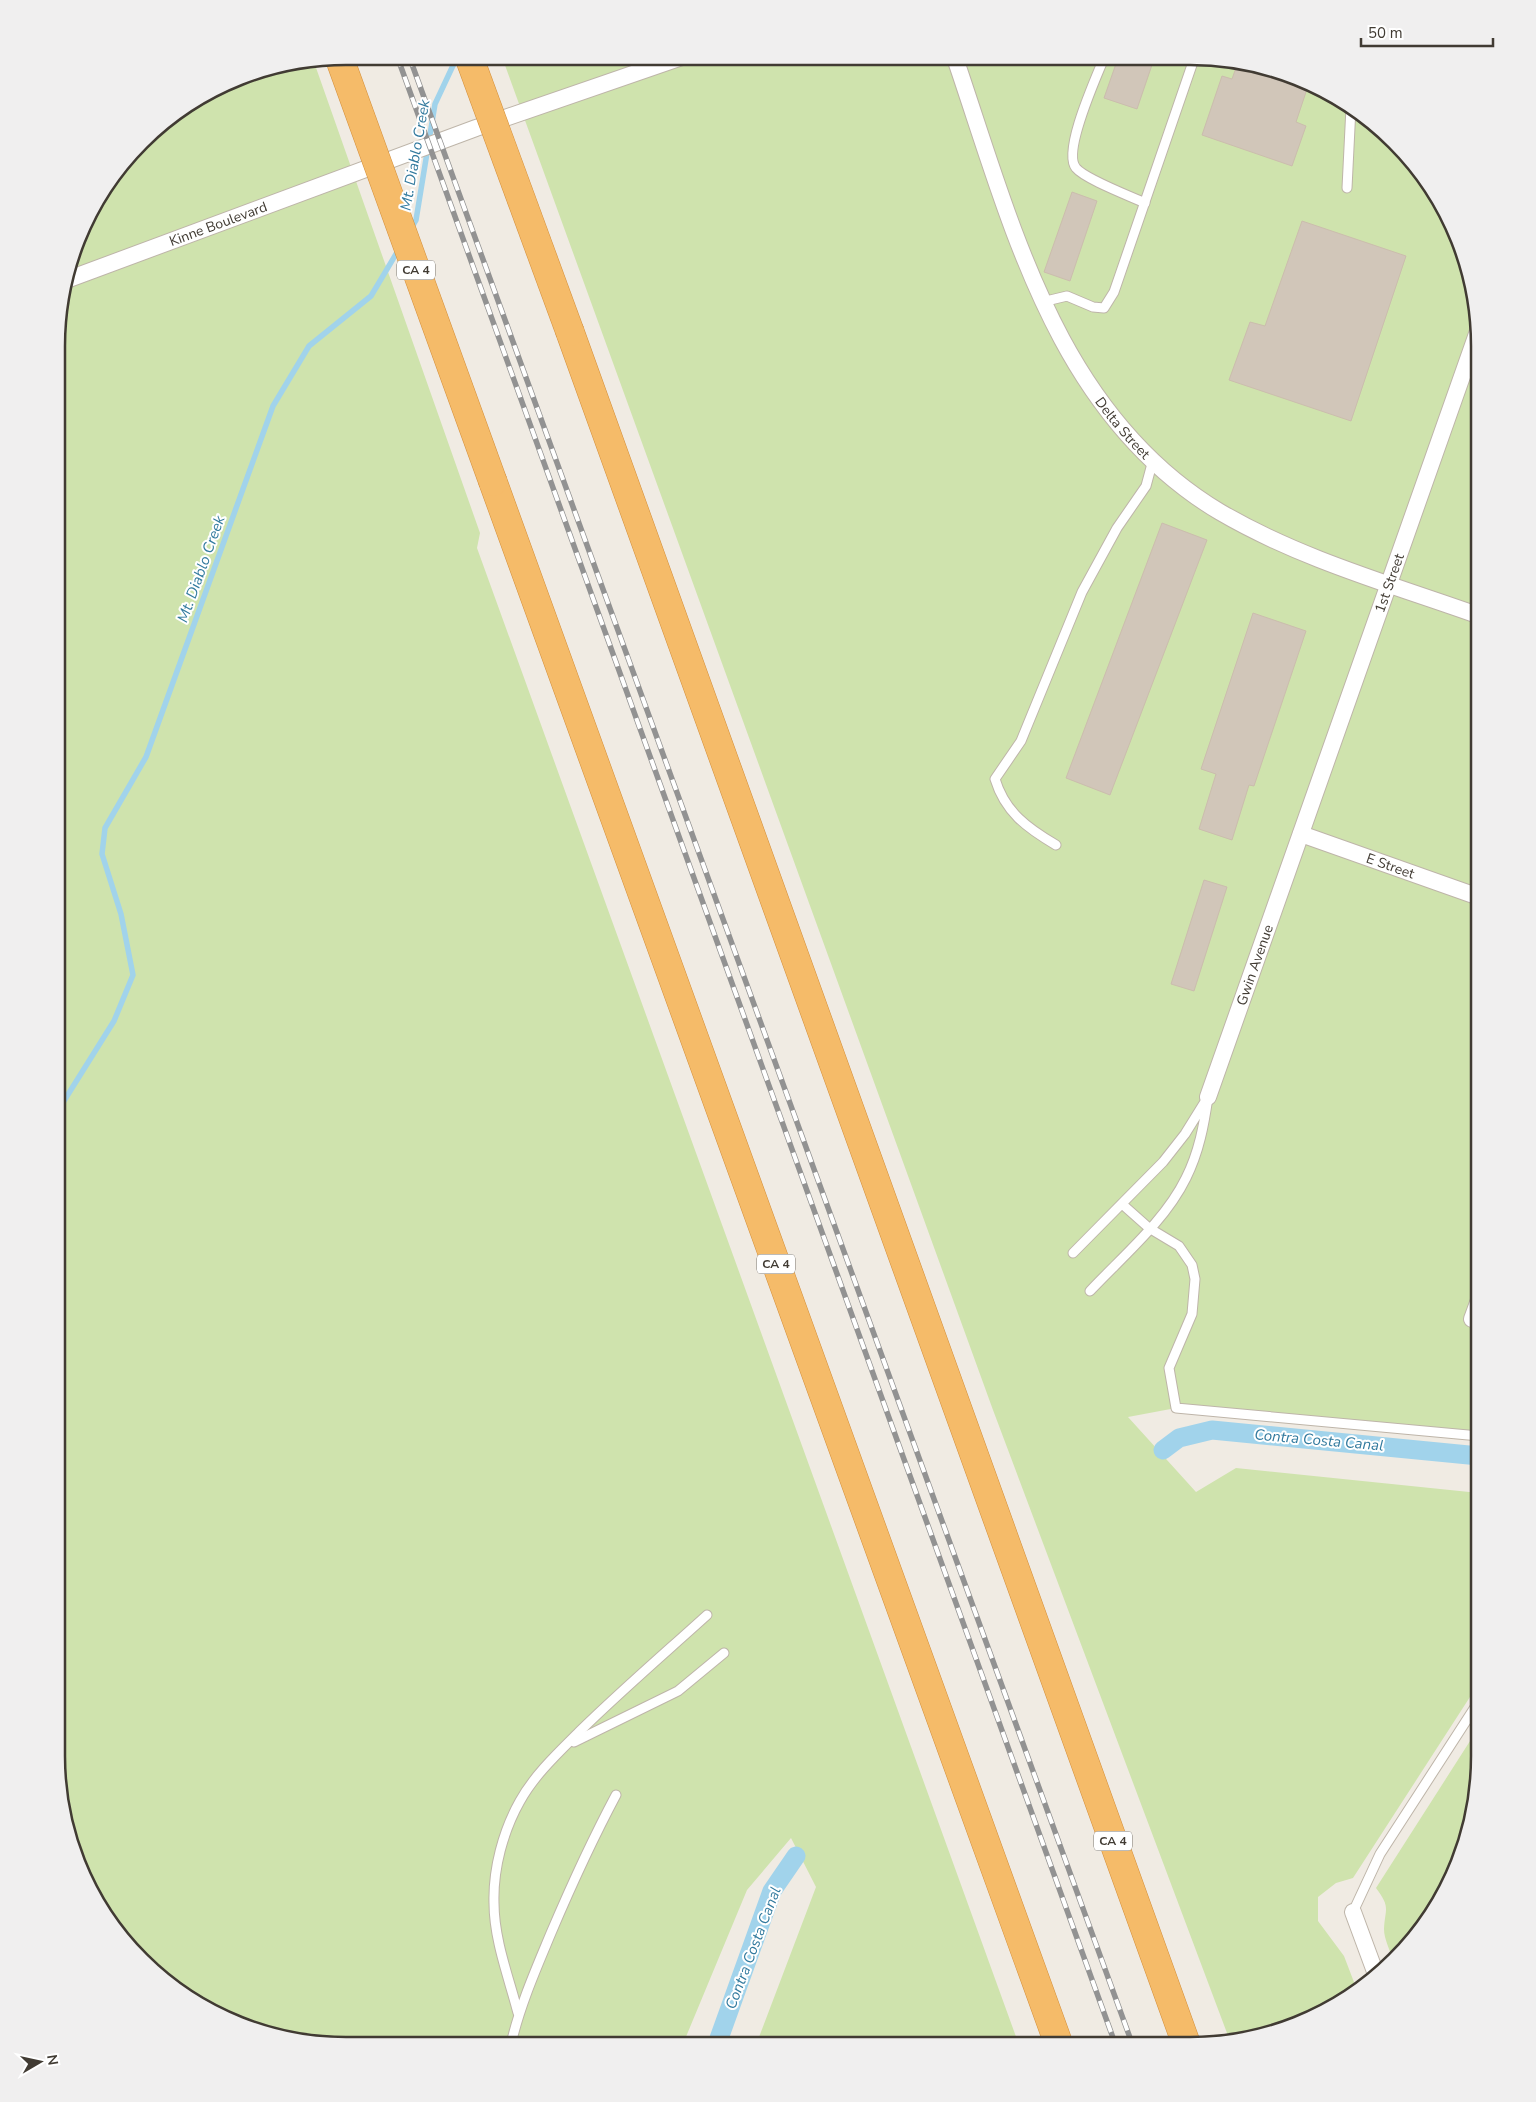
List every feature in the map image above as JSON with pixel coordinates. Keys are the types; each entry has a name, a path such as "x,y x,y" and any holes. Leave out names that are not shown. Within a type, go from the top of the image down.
{"highway":[{"name":"CA 4","path":"342,65 1057,2037"},
{"name":"CA 4","path":"472,65 1185,2037"}],"street":[{"name":"Kinne Boulevard","path":"74,277 476,128 659,65"},
{"name":"Delta Street","path":"958,65 1024,259 1042,302 1056,330 1102,404 1124,432 1183,486 1220,512 1262,535 1389,584 1471,613"},
{"name":"1st Street","path":"1301,834 1471,351"},
{"name":"E Street","path":"1301,834 1471,894"},
{"name":"Gwin Avenue","path":"1208,1097 1301,834"},
{"path":"1353,1912 1374,1968"}],"lane":[{"path":"1101,65 1074,139 1072,159 1075,168 1088,176 1145,203"},
{"path":"1042,302 1067,296 1093,307 1104,308 1114,292 1192,65"},
{"path":"1347,188 1351,115"},
{"path":"1056,845 1030,829 1012,813 995,779 1020,741 1082,592 1117,528 1146,486 1153,460"},
{"path":"1073,1253 1162,1162 1185,1134 1208,1097"},
{"path":"1090,1290 1150,1228 1186,1178 1197,1151 1208,1097"},
{"path":"1122,1204 1150,1228 1179,1246 1192,1265 1195,1279 1192,1314 1169,1368 1176,1408 1471,1435"},
{"path":"518,2013 499,1939 494,1903 497,1866 506,1833 519,1802 540,1771 563,1748 625,1687 707,1615"},
{"path":"563,1748 678,1692 724,1653"},
{"path":"1353,1912 1380,1854 1471,1713"},
{"path":"513,2037 518,2013 584,1855 616,1795"}],"green space":[{"path":"505,65 1190,65 1245,70 1297,86 1346,112 1361,123 1389,147 1413,175 1424,190 1450,239 1466,291 1471,346 1471,1435 1176,1408 1128,1417 1196,1492 1236,1468 1471,1492 1471,1695 1353,1878 1336,1883 1318,1897 1318,1921 1344,1956 1355,1984 1346,1990 1297,2016 1245,2032 1228,2035 993,1410"},
{"path":"316,67 480,533 477,548 1016,2037 759,2037 816,1887 791,1838 747,1890 686,2037 346,2037 309,2035 256,2022 222,2008 190,1990 147,1955 112,1912 94,1880 80,1846 70,1811 65,1756 65,346 67,309 80,256 94,222 112,190 147,147 190,112 222,94 256,80 291,70"},
{"path":"1471,1740 1469,1793 1466,1811 1450,1863 1424,1912 1391,1953 1384,1933 1386,1908 1384,1900 1376,1888"}],"building":[{"path":"1116,65 1152,65 1137,109 1104,98"},
{"path":"1236,68 1280,80 1307,90 1296,122 1306,126 1292,166 1202,135 1222,76 1232,79"},
{"path":"1072,192 1097,201 1070,281 1044,272"},
{"path":"1302,221 1406,256 1351,421 1229,380 1250,322 1265,326"},
{"path":"1162,523 1207,540 1110,795 1066,778"},
{"path":"1253,613 1306,631 1254,786 1249,785 1232,840 1199,829 1216,774 1201,769"},
{"path":"1204,880 1227,887 1194,991 1171,984"}],"waterway":[{"name":"Mt. Diablo Creek","path":"410,230 416,220 435,104 453,65"},
{"name":"Mt. Diablo Creek","path":"65,1099 114,1021 133,975 121,914 102,854 105,828 146,757 273,406 309,346 371,296 399,249"},
{"name":"Contra Costa Canal","path":"1163,1450 1179,1438 1212,1430 1471,1455"},
{"name":"Contra Costa Canal","path":"720,2037 772,1891 796,1856"}],"railway":[{"path":"400,65 1113,2037"},
{"path":"412,65 1130,2037"}]}
